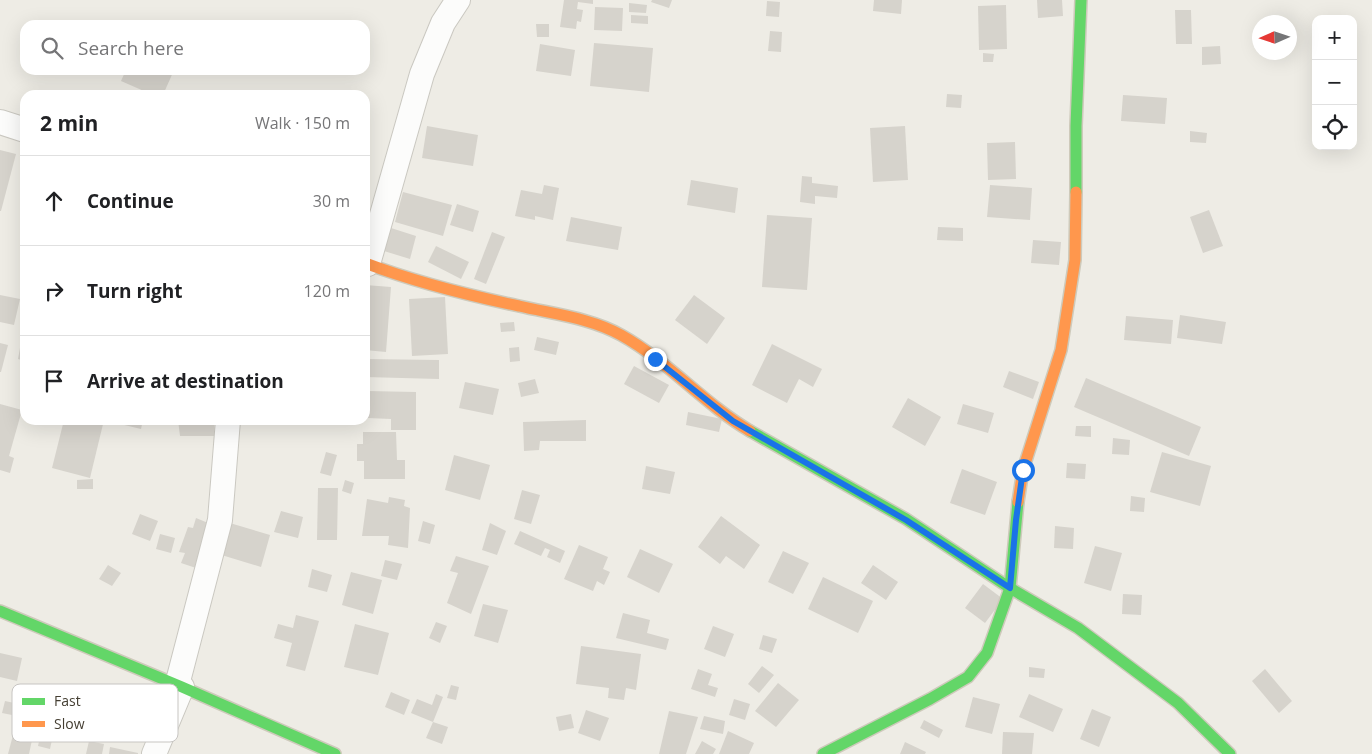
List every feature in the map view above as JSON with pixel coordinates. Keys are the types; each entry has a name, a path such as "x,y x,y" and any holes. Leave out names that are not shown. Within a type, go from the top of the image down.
{"street":[{"path":"370,250 422,74 444,23 458,0"},
{"path":"823,754 930,699 968,677 987,653 1010,588 1023,470 1061,350 1075,260 1076,126 1081,0"},
{"path":"0,122 20,128"},
{"path":"370,265 450,291 588,322 621,335 655,359 733,421 906,520 1010,588 1078,628 1178,703 1230,754"},
{"path":"228,425 220,520 179,686 335,754"},
{"path":"0,610 174,684"},
{"path":"154,754 158,742"}],"building":[{"path":"564,0 593,0 593,4 578,2 577,9 583,10 581,22 577,21 576,29 560,27"},
{"path":"652,0 672,0 669,8 651,2"},
{"path":"874,0 902,0 901,14 873,11"},
{"path":"1037,0 1062,0 1063,16 1038,18"},
{"path":"767,1 780,2 779,17 766,16"},
{"path":"629,3 647,5 646,13 629,12"},
{"path":"1006,5 1007,49 979,50 978,6"},
{"path":"595,7 623,8 622,31 594,30"},
{"path":"1175,10 1191,10 1192,44 1176,44"},
{"path":"631,15 648,16 648,24 631,23"},
{"path":"536,24 549,24 549,37 537,37"},
{"path":"770,31 782,32 781,52 768,51"},
{"path":"594,43 653,48 649,92 590,86"},
{"path":"540,44 575,50 571,76 536,71"},
{"path":"1220,46 1221,64 1202,65 1202,47"},
{"path":"983,53 994,54 993,62 983,62"},
{"path":"124,75 172,75 165,90 142,90 121,81"},
{"path":"947,94 962,95 961,108 946,107"},
{"path":"1123,95 1167,98 1165,124 1121,121"},
{"path":"427,126 478,135 473,166 422,158"},
{"path":"905,126 908,180 873,182 870,128"},
{"path":"1190,131 1207,133 1206,143 1190,142"},
{"path":"1015,142 1016,179 988,180 987,143"},
{"path":"0,150 16,154 1,211 0,211"},
{"path":"802,176 812,177 812,183 838,186 837,198 815,196 815,204 800,202"},
{"path":"691,180 738,188 735,213 687,205"},
{"path":"544,185 559,188 553,220 535,216 535,220 515,216 521,190 542,194"},
{"path":"990,185 1032,188 1030,220 987,217"},
{"path":"403,192 452,205 443,236 395,222"},
{"path":"457,204 479,211 473,232 450,225"},
{"path":"1209,210 1223,246 1203,253 1190,217"},
{"path":"767,215 812,218 807,290 762,287"},
{"path":"571,217 622,227 618,250 566,241"},
{"path":"938,227 963,228 963,241 937,240"},
{"path":"391,228 416,236 410,259 384,251"},
{"path":"492,232 505,237 486,284 474,279"},
{"path":"1033,240 1061,242 1059,265 1031,263"},
{"path":"436,246 469,262 461,279 428,262"},
{"path":"370,285 391,287 386,352 370,350"},
{"path":"0,295 20,299 14,325 0,322"},
{"path":"694,295 725,318 707,344 675,320"},
{"path":"445,297 448,354 412,356 409,299"},
{"path":"1180,315 1226,322 1222,344 1177,338"},
{"path":"1126,316 1173,320 1171,344 1124,340"},
{"path":"514,322 515,331 501,332 500,323"},
{"path":"537,337 559,342 556,355 534,350"},
{"path":"0,343 8,345 1,372 0,372"},
{"path":"772,344 822,369 813,387 799,379 787,403 752,385"},
{"path":"519,347 520,361 510,362 509,348"},
{"path":"370,359 439,360 439,379 370,377"},
{"path":"634,366 669,385 659,403 624,384"},
{"path":"1009,371 1039,382 1033,399 1003,387"},
{"path":"1086,378 1201,427 1189,456 1074,407"},
{"path":"535,379 539,393 521,397 518,383"},
{"path":"465,382 499,389 493,415 459,408"},
{"path":"370,391 416,392 416,430 391,430 391,419 370,418"},
{"path":"908,398 941,417 925,446 892,427"},
{"path":"0,404 20,409 20,417 9,456 14,458 10,473 0,470"},
{"path":"963,404 994,413 988,433 957,424"},
{"path":"688,412 722,419 719,432 686,425"},
{"path":"586,420 586,441 540,441 539,450 524,451 523,422"},
{"path":"63,425 103,425 90,478 52,468"},
{"path":"124,425 142,425 141,429"},
{"path":"179,425 214,425 214,436 180,436"},
{"path":"1076,426 1091,426 1091,437 1075,436"},
{"path":"363,432 396,432 397,460 405,460 405,479 364,479 364,461 357,461 357,444 363,444"},
{"path":"1113,438 1130,440 1129,455 1112,454"},
{"path":"326,452 337,455 331,476 320,473"},
{"path":"1162,452 1211,466 1200,506 1150,492"},
{"path":"454,455 490,465 480,500 445,490"},
{"path":"1067,463 1086,464 1085,479 1066,478"},
{"path":"646,466 675,472 670,494 642,489"},
{"path":"962,469 997,482 985,515 950,503"},
{"path":"93,479 93,489 77,489 77,480"},
{"path":"345,480 354,483 351,494 342,491"},
{"path":"318,488 338,488 337,540 317,540"},
{"path":"522,490 540,495 531,524 514,519"},
{"path":"1131,496 1145,498 1144,512 1130,511"},
{"path":"389,497 405,500 404,506 410,508 408,548 388,545 389,536 362,536 367,499 388,503"},
{"path":"281,511 303,517 298,538 274,532"},
{"path":"140,514 158,521 150,541 132,534"},
{"path":"721,516 760,545 744,569 726,556 720,564 698,547"},
{"path":"196,518 213,525 199,569 181,563 185,553 179,552 188,527 193,528"},
{"path":"223,521 270,535 261,567 215,553"},
{"path":"423,521 435,525 430,544 418,541"},
{"path":"490,523 506,531 497,555 482,550"},
{"path":"1055,526 1074,528 1073,549 1054,548"},
{"path":"520,531 565,551 560,563 547,557 550,550 545,548 541,556 514,544"},
{"path":"160,534 175,538 171,553 156,549"},
{"path":"579,545 608,557 603,569 610,572 604,585 597,581 593,591 564,579"},
{"path":"1095,546 1122,553 1111,591 1084,583"},
{"path":"640,549 673,564 659,593 627,577"},
{"path":"783,551 809,563 793,594 768,582"},
{"path":"456,556 489,566 471,614 447,603 458,573 450,571"},
{"path":"385,560 402,564 397,580 381,576"},
{"path":"108,565 121,573 112,586 99,579"},
{"path":"873,565 898,582 886,600 861,583"},
{"path":"312,569 332,575 327,592 308,587"},
{"path":"351,572 382,580 373,614 342,605"},
{"path":"823,577 873,601 858,633 808,609"},
{"path":"983,584 1003,599 985,623 965,608"},
{"path":"1123,594 1142,595 1141,615 1122,614"},
{"path":"483,604 508,610 498,643 474,636"},
{"path":"623,613 650,620 647,633 669,639 666,650 616,638"},
{"path":"296,615 319,621 305,671 286,666 292,643 274,638 278,624 293,628"},
{"path":"436,622 447,626 440,643 429,638"},
{"path":"355,624 389,633 378,675 344,667"},
{"path":"713,626 734,634 725,657 704,649"},
{"path":"763,635 777,639 772,653 759,649"},
{"path":"581,646 641,654 636,690 626,688 624,700 608,698 609,688 576,684"},
{"path":"0,653 22,658 17,681 0,677"},
{"path":"762,666 774,675 759,693 748,684"},
{"path":"1029,667 1045,669 1044,678 1029,677"},
{"path":"698,669 712,674 708,685 718,688 715,697 691,689"},
{"path":"1265,669 1292,701 1279,713 1252,681"},
{"path":"778,683 799,700 776,727 755,711"},
{"path":"451,685 459,687 456,700 447,698"},
{"path":"391,692 410,700 404,715 385,707"},
{"path":"436,694 443,697 433,722 411,713 417,699 432,705"},
{"path":"1029,694 1063,709 1053,732 1019,717"},
{"path":"973,697 1000,704 992,734 965,727"},
{"path":"734,699 750,704 745,720 729,715"},
{"path":"5,701 12,702 12,715 2,713"},
{"path":"1092,709 1111,717 1099,747 1080,739"},
{"path":"586,710 609,718 600,741 578,733"},
{"path":"669,711 698,717 686,754 659,754"},
{"path":"571,714 574,728 559,731 556,717"},
{"path":"704,716 725,721 723,734 700,729"},
{"path":"924,720 943,730 939,738 920,728"},
{"path":"433,722 448,727 442,744 426,738"},
{"path":"728,731 754,743 749,754 719,754"},
{"path":"1003,732 1034,733 1032,754 1002,754"},
{"path":"12,739 12,742 32,742 29,754 8,754"},
{"path":"702,741 716,749 713,754 695,754"},
{"path":"39,742 52,742 50,749 38,746"},
{"path":"89,742 104,744 102,754 86,754"},
{"path":"905,742 926,752 925,754 900,754"},
{"path":"110,747 138,753 138,754 109,754"}],"traffic: fast":[{"path":"1076,192 1076,126 1081,0"},
{"path":"750,431 906,519 1010,588 1078,628 1178,703 1230,754"},
{"path":"823,754 930,699 968,677 987,653 1010,588 1018,502"},
{"path":"0,611 175,684"},
{"path":"178,685 335,754"}],"traffic: slow":[{"path":"1018,502 1023,470 1061,350 1075,260 1076,192"},
{"path":"370,265 441,287 572,317 609,329 655,357 717,408 750,431"}],"route":[{"path":"655,359 733,421 906,520 1010,588 1023,470"}]}
